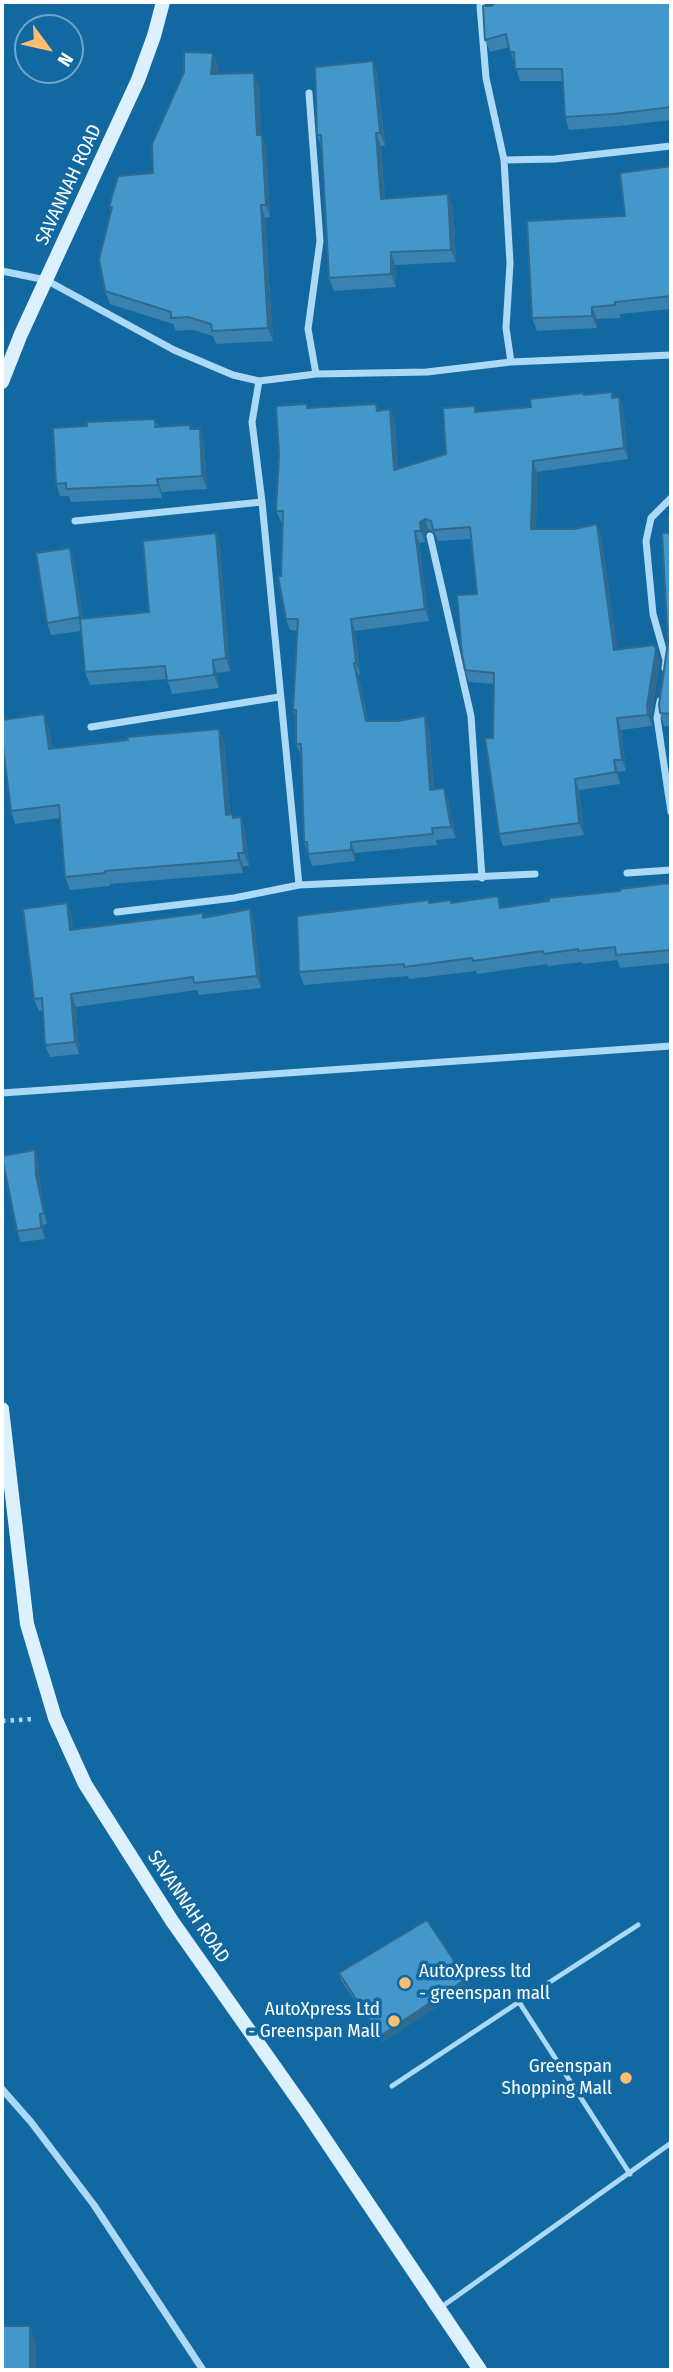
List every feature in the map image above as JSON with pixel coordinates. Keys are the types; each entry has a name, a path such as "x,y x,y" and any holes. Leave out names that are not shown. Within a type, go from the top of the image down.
{"main road":[{"name":"SAVANNAH ROAD","path":"2,382 138,80 163,2"},
{"name":"SAVANNAH ROAD","path":"2,1409 27,1624 55,1718 85,1784 172,1921 308,2114 480,2370"}],"street":[{"path":"482,2 480,6 486,78 504,160 510,263 506,328 511,362"},
{"path":"309,93 320,241 308,329 316,374"},
{"path":"504,160 555,159 671,146"},
{"path":"2,271 46,280 174,350 233,375 259,381 316,374 427,372 511,362 671,355"},
{"path":"259,381 252,422 299,885"},
{"path":"664,671 666,660 653,614 646,541 651,518 671,498"},
{"path":"75,521 262,502"},
{"path":"430,537 471,716 482,878"},
{"path":"661,695 657,718 671,812"},
{"path":"91,727 279,697"},
{"path":"627,873 671,870"},
{"path":"117,912 234,898 299,885 536,874"},
{"path":"2,1093 671,1046"},
{"path":"2,2089 31,2122 94,2205 203,2370"}],"lane":[{"path":"392,2086 638,1925"},
{"path":"519,2002 630,2174"},
{"path":"439,2308 671,2143"}],"building":[{"path":"496,2 671,2 671,107 565,117 562,69 515,69 514,52 510,52 506,34 485,40 483,6 492,6"},
{"path":"184,52 213,53 211,74 254,73 257,135 262,135 266,205 261,205 268,328 212,331 211,324 188,317 171,318 171,312 105,291 99,259 118,176 153,173 152,144 184,72"},
{"path":"373,61 380,133 376,133 381,199 448,194 451,250 391,252 391,274 329,278 321,135 317,135 315,67"},
{"path":"671,166 671,296 592,307 592,316 532,318 527,221 625,216 620,173"},
{"path":"612,392 612,398 619,397 624,448 533,461 531,529 574,529 597,524 614,650 654,645 656,649 648,715 617,718 622,760 614,760 616,772 575,779 579,823 499,834 485,738 493,738 494,673 465,670 462,654 457,595 477,594 470,527 433,530 431,521 425,519 420,522 421,531 415,531 425,609 351,619 354,663 366,721 398,721 425,716 430,790 444,788 451,827 432,828 433,834 351,842 351,850 308,854 307,842 304,842 301,744 296,744 296,710 293,710 298,619 286,619 278,576 281,576 283,511 276,511 279,454 276,406 307,404 307,408 376,404 377,411 390,409 394,470 446,454 443,408 475,406 475,412 531,407 530,399"},
{"path":"155,419 155,427 190,425 190,429 200,429 202,476 157,479 158,485 66,489 66,483 56,484 53,428 87,426 87,422"},
{"path":"668,517 671,517 671,714 660,713 659,705 668,642 662,533 669,533"},
{"path":"216,533 226,658 213,660 214,675 167,681 165,666 85,672 80,619 149,612 143,541"},
{"path":"70,548 80,617 47,623 36,553"},
{"path":"44,714 49,749 128,740 127,737 219,729 226,815 241,817 244,853 238,853 239,860 65,877 59,805 11,811 2,720"},
{"path":"671,883 671,950 616,955 615,947 544,954 543,951 404,967 404,964 299,972 297,916 429,900 429,903 451,900 451,903 498,896 500,908 549,901 549,898"},
{"path":"67,903 70,930 203,913 203,918 250,909 257,976 194,983 193,977 71,994 75,1042 45,1045 42,998 34,999 23,909"},
{"path":"35,1150 36,1175 44,1213 40,1214 41,1228 17,1231 2,1156"},
{"name":"AutoXpress ltd - greenspan mall","path":"427,1920 466,1979 380,2036 339,1973"},
{"path":"2,2326 30,2326 30,2370 2,2370"}],"place":[{"name":"AutoXpress ltd - greenspan mall","path":"405,1983"},
{"name":"AutoXpress Ltd - Greenspan Mall","path":"394,2021"},
{"name":"Greenspan Shopping Mall","path":"626,2078"}]}
